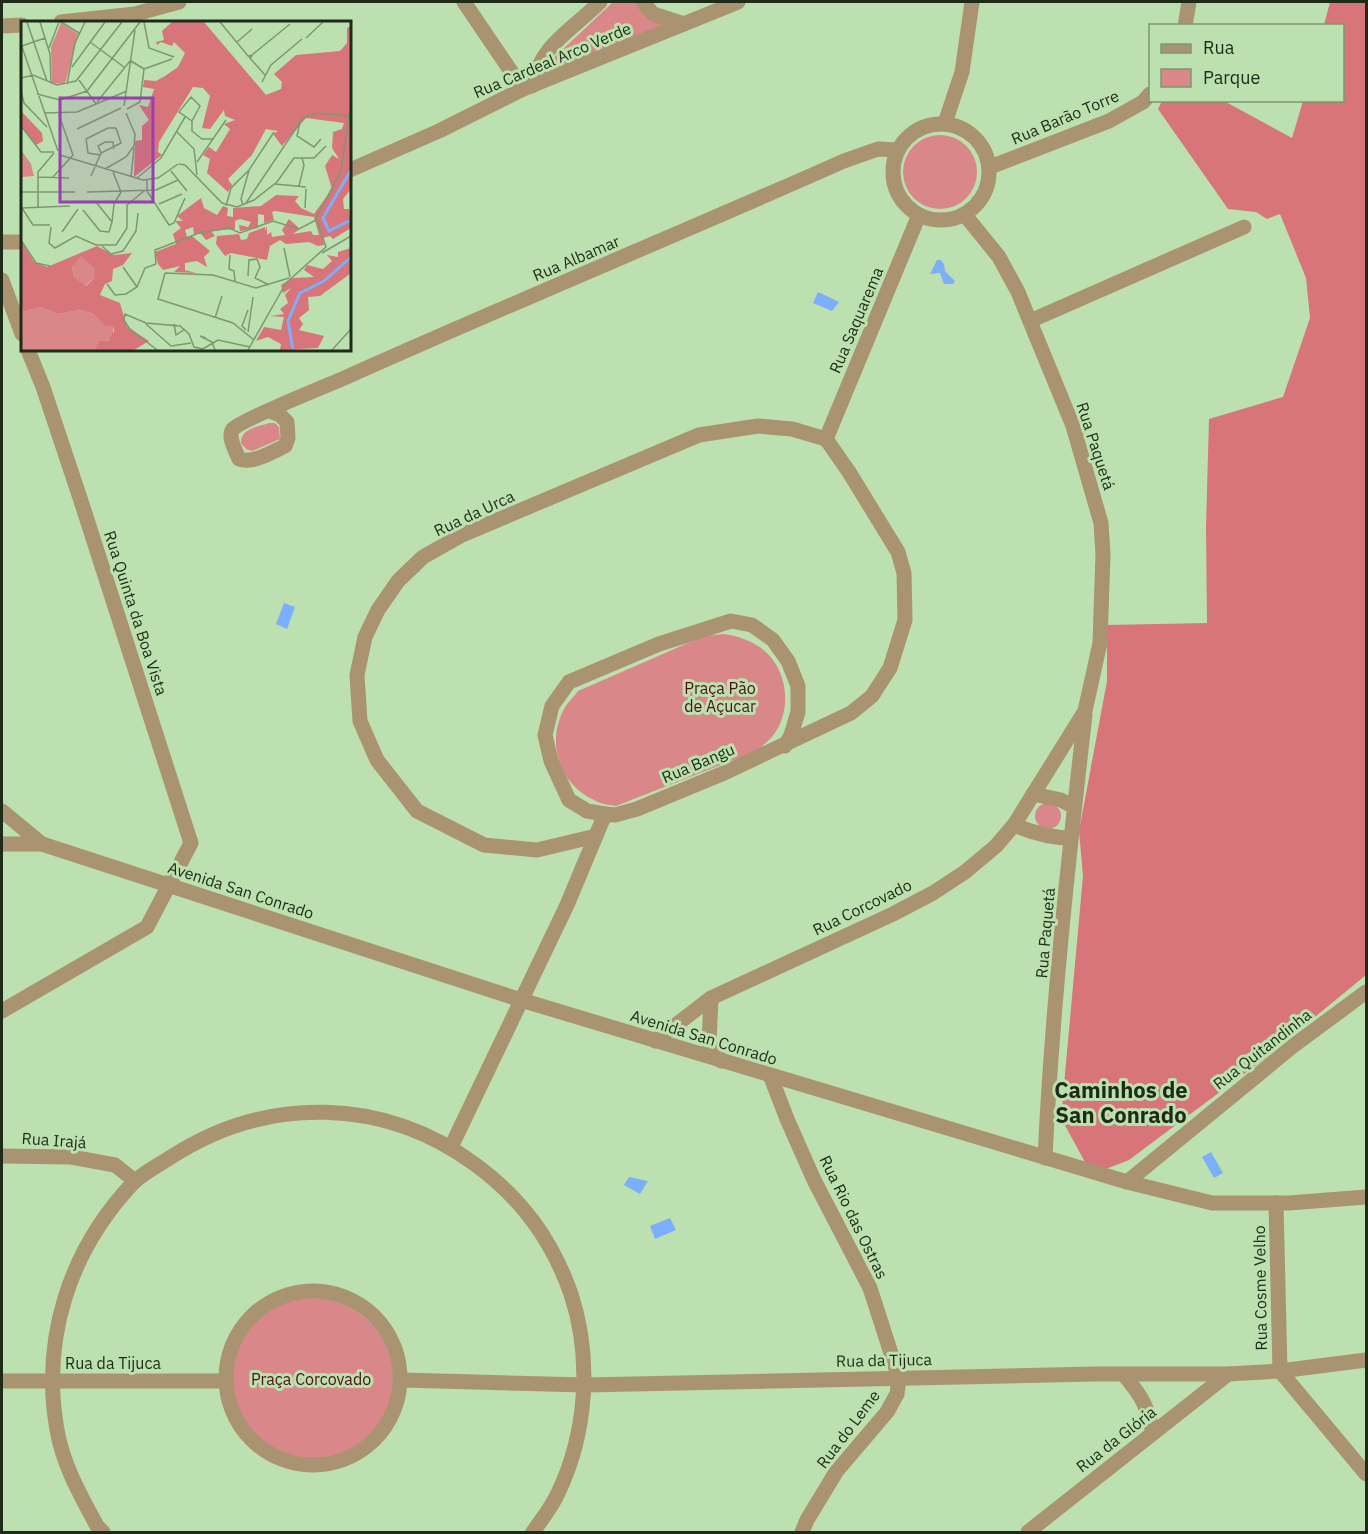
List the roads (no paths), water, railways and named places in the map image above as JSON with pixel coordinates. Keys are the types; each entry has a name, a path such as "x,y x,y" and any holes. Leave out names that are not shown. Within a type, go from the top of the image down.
{"street":[{"path":"70,21 135,14 179,2"},
{"path":"464,2 527,87 547,49 600,2"},
{"path":"643,2 653,14 684,24"},
{"name":"Rua Cardeal Arco Verde","path":"351,170 439,131 527,87 738,2"},
{"path":"945,123 962,72 972,2"},
{"path":"1185,24 1189,2"},
{"path":"2,26 21,25"},
{"name":"Rua Barão Torre","path":"990,167 1109,121 1143,102 1149,95"},
{"path":"945,123 964,129 980,142 987,154 990,167 985,195 976,206 965,215 942,220 920,215 907,206 895,187 893,164 906,138 918,129 931,124 945,123"},
{"name":"Rua Albamar","path":"270,411 844,161 878,148 898,150"},
{"name":"Rua Saquarema","path":"826,439 920,215"},
{"name":"Rua Paquetá","path":"965,215 999,257 1018,292 1073,426 1101,522 1103,554 1100,643 1085,711 1074,807 1049,1079 1045,1158"},
{"path":"1030,321 1244,227"},
{"path":"2,242 21,242"},
{"path":"2,280 21,331"},
{"name":"Rua Quinta da Boa Vista","path":"2,1011 147,927 191,843 81,501 43,387 28,351"},
{"name":"Rua da Urca","path":"596,836 537,850 484,845 417,811 377,760 360,720 357,675 365,637 378,610 398,581 423,557 462,535 699,435 758,426 792,429 826,439"},
{"name":"Rua Bangu","path":"605,814 615,815 637,809 785,746 808,732 851,713 872,696 890,668 905,620 904,573 898,552 826,439"},
{"path":"451,1147 567,905 605,814 587,810 569,800 551,761 545,735 552,706 569,682 659,644 731,621 752,625 773,640 788,661 798,686 798,712 785,746"},
{"name":"Rua Paquetá","path":"1014,825 1085,711"},
{"path":"1033,794 1061,800 1074,807"},
{"name":"Avenida San Conrado","path":"2,811 42,844"},
{"path":"1014,825 1034,833 1071,838"},
{"name":"Rua Corcovado","path":"655,1041 711,998 893,915 933,893 965,872 996,846 1014,825"},
{"name":"Avenida San Conrado","path":"2,844 42,844 521,1000 1127,1182 1212,1203 1276,1203 1366,1197"},
{"name":"Rua Quitandinha","path":"1127,1182 1293,1046 1366,992"},
{"path":"711,998 709,1043 720,1061"},
{"name":"Rua Rio das Ostras","path":"770,1075 814,1180 870,1288 899,1378"},
{"path":"103,1533 71,1477 57,1432 52,1381 52,1351 65,1293 86,1245 135,1181 198,1140 237,1124 277,1115 337,1112 399,1124 451,1147 501,1184 537,1225 561,1267 579,1318 585,1385 573,1456 557,1495 533,1533"},
{"name":"Rua Irajá","path":"2,1156 71,1156 115,1165 135,1181"},
{"name":"Rua Cosme Velho","path":"1276,1203 1280,1371"},
{"path":"310,1290 338,1293 364,1306 385,1326 398,1351 402,1380 396,1408 382,1434 359,1453 332,1464 303,1465 274,1457 251,1439 234,1416 224,1381 227,1358 238,1332 257,1310 282,1296 310,1290"},
{"name":"Rua da Tijuca","path":"402,1380 585,1385 1228,1374 1280,1371 1366,1360"},
{"path":"1280,1371 1366,1474"},
{"name":"Rua da Glória","path":"1028,1533 1228,1374"},
{"path":"1124,1375 1140,1393 1149,1410 1153,1433"},
{"name":"Rua do Leme","path":"802,1533 807,1520 836,1472 887,1412 897,1394 899,1378"},
{"name":"Rua da Tijuca","path":"2,1381 224,1381"}],"water":[{"path":"937,260 941,260 944,264 945,271 955,281 953,284 944,284 940,273 930,274"},
{"path":"818,292 839,302 832,311 813,303"},
{"path":"284,603 295,607 287,629 276,624"},
{"path":"1211,1152 1223,1173 1214,1178 1202,1157"},
{"path":"629,1177 648,1181 640,1194 624,1185"},
{"path":"670,1218 676,1230 655,1239 650,1226"}],"district":[{"name":"Caminhos de San Conrado","path":"1121,1102"}],"park label":[{"name":"Praça Pão de Açucar","path":"720,697"},
{"name":"Praça Corcovado","path":"311,1379"}]}
